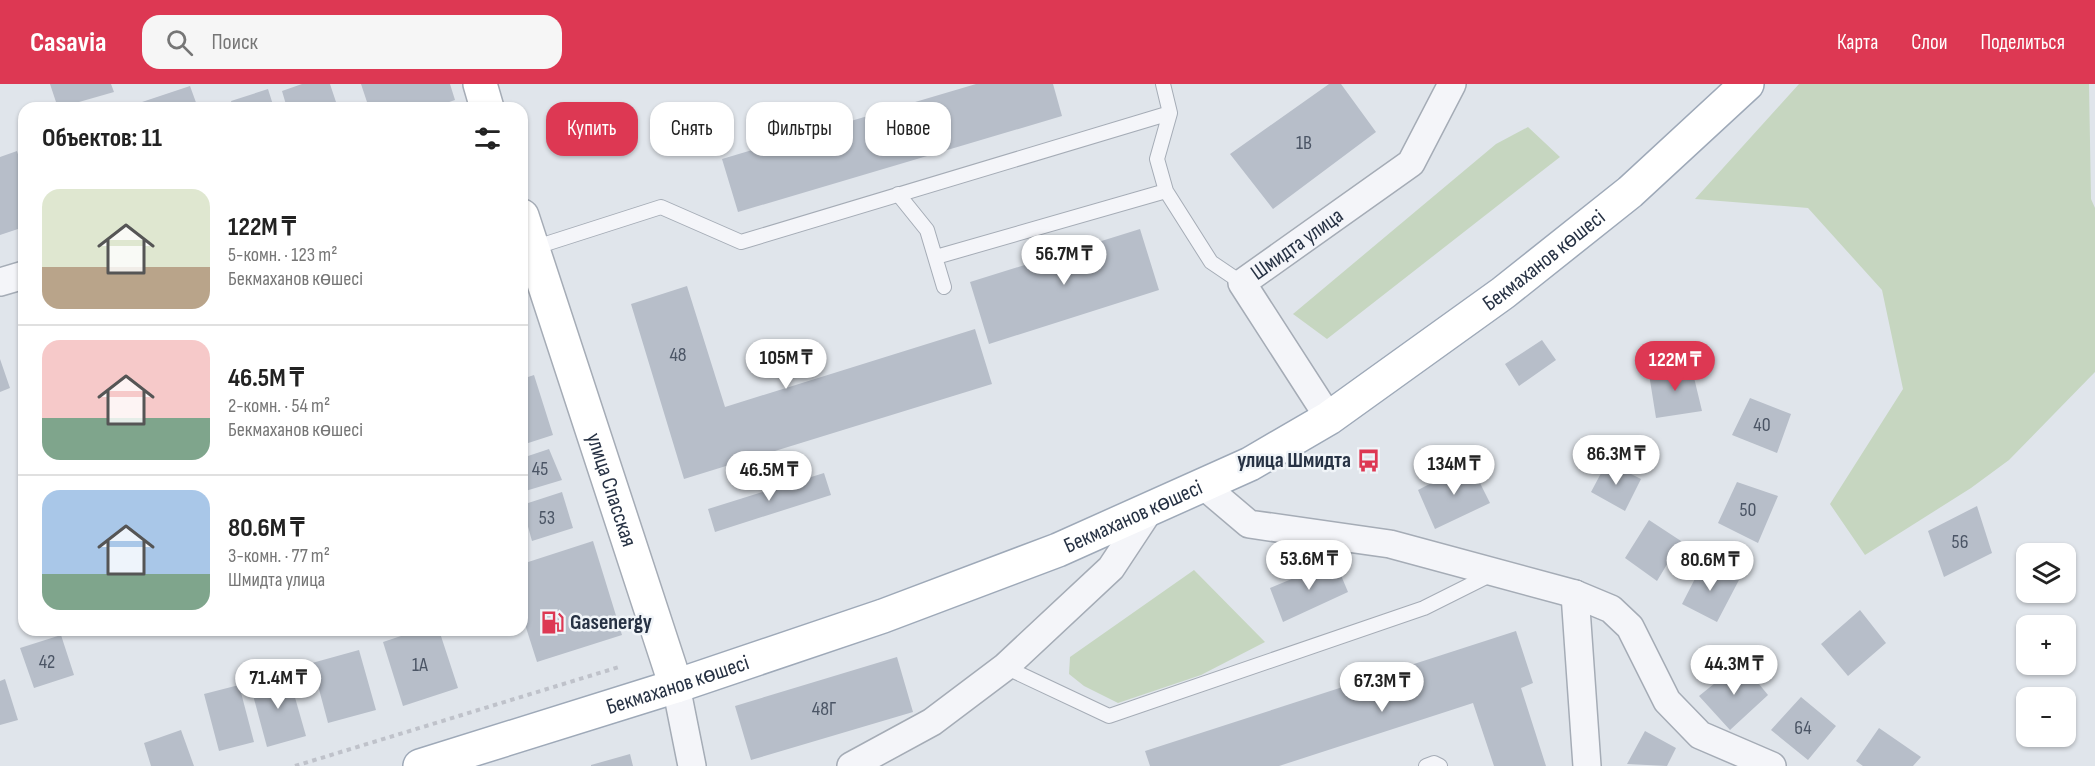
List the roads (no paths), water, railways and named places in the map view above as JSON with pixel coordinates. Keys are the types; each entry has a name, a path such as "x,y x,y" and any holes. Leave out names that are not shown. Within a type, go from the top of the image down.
{"main road":[{"path":"480,84 485,102"},
{"name":"Бекмаханов көшесі","path":"420,766 676,686 882,616 1058,550 1148,512 1250,464 1329,418 1503,293 1621,199 1747,84"},
{"name":"улица Спасская","path":"528,233 676,686"}],"street":[{"name":"Шмидта улица","path":"1329,418 1242,283 1411,163 1452,84"},
{"path":"0,282 18,277"},
{"path":"1203,485 1249,524 1390,544 1575,594 1611,609 1630,627 1667,701 1700,735 1772,766"},
{"path":"850,766 932,722 1005,667 1111,568 1148,512"},
{"path":"1575,594 1587,766"},
{"name":"улица Спасская","path":"676,686 692,766"}],"lane":[{"path":"1163,84 1170,113 1157,159 1166,191 1211,262 1242,283"},
{"path":"533,248 661,207 741,242 1170,113"},
{"path":"936,257 1166,191"},
{"path":"898,194 927,230 944,287"},
{"path":"1005,667 1109,716 1424,608 1496,572"},
{"path":"1426,766 1434,763 1440,766"}],"place":[{"name":"улица Шмидта","path":"1369,460"},
{"name":"Gasenergy","path":"552,622"}]}
